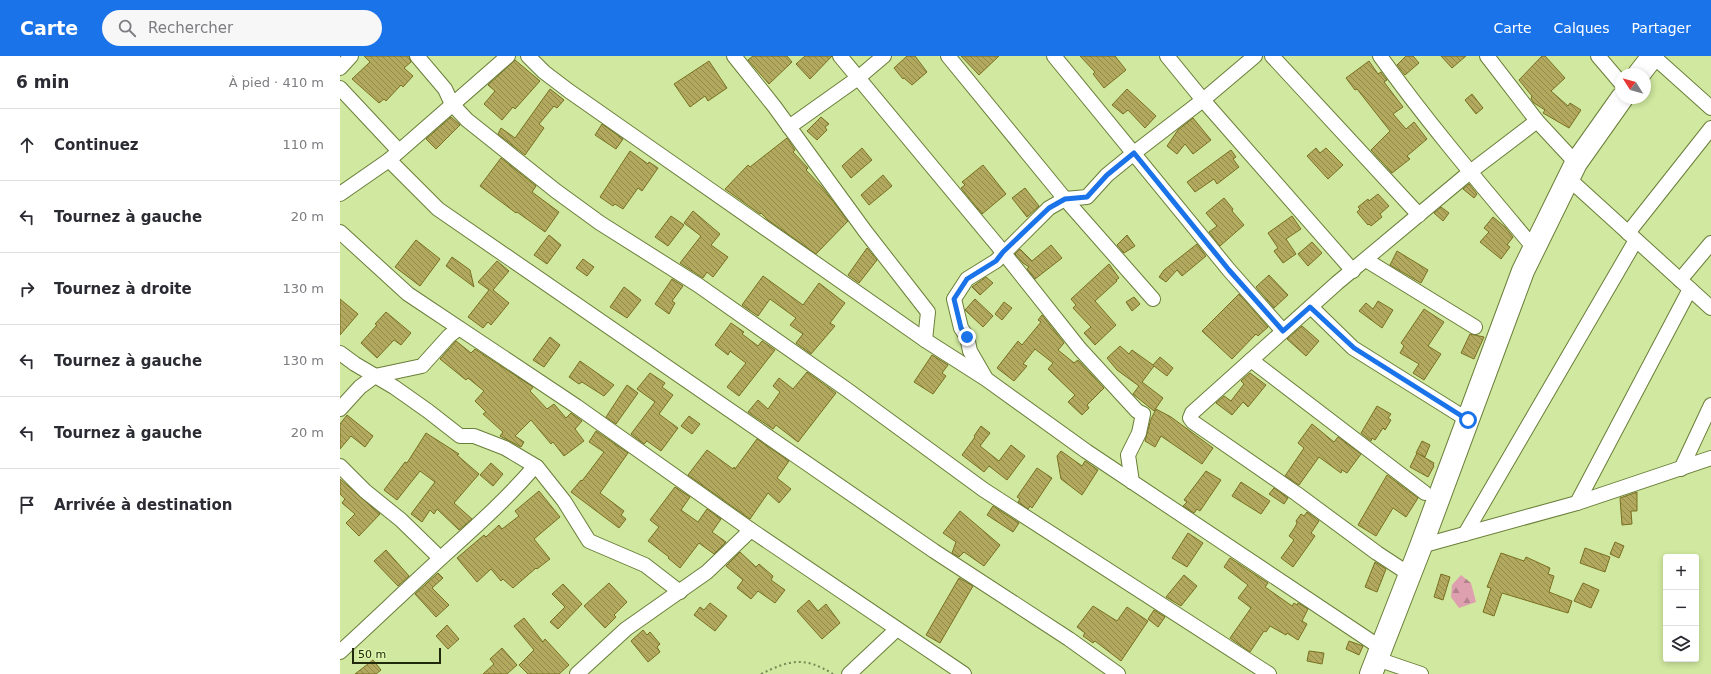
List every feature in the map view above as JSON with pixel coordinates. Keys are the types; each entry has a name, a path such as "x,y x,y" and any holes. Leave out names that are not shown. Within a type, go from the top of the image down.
{"highway":[{"path":"1644,68 1653,56"},
{"path":"1376,660 1409,574 1422,546 1523,271 1573,171 1618,104"}],"street":[{"path":"340,68 351,56"},
{"path":"417,56 445,89 452,104 467,120 556,191 600,223 717,299 846,389 984,490 1269,674"},
{"path":"340,194 394,155 508,56"},
{"path":"528,56 544,72 569,91 925,340 986,379 1132,482 1376,660 1421,674"},
{"path":"734,56 789,127 865,231 928,312 925,340"},
{"path":"840,56 1003,252 1080,349 1137,410 1143,414 1139,433 1128,455 1132,482"},
{"path":"789,127 858,78 884,56"},
{"path":"948,56 1065,199 1153,300"},
{"path":"1054,56 1229,270 1283,331"},
{"path":"1167,56 1203,100 1353,271"},
{"path":"986,379 970,351 967,337 961,328 954,299 967,279 996,261 1003,252 1049,208 1065,199 1087,197 1107,175 1203,100 1255,56"},
{"path":"1272,56 1419,215"},
{"path":"1380,56 1470,172 1534,248"},
{"path":"1488,56 1573,171 1632,236 1711,308"},
{"path":"1598,56 1615,76"},
{"path":"1653,56 1711,108"},
{"path":"340,88 438,209 915,538 1069,639 1118,674"},
{"path":"1409,574 1377,553 1297,494 1193,422 1190,418 1192,413 1310,307 1470,172 1537,121"},
{"path":"1466,534 1632,236 1711,128"},
{"path":"340,232 408,294 458,329 576,406 751,530 964,674"},
{"path":"1577,503 1685,284 1711,243"},
{"path":"1366,260 1475,327"},
{"path":"1310,307 1354,348 1468,420"},
{"path":"340,409 360,387 375,376 422,366 449,336 458,329"},
{"path":"340,353 428,411 460,436 474,436 505,448 535,466 564,501 588,541 645,565 680,592"},
{"path":"1251,360 1425,493"},
{"path":"1681,469 1711,405"},
{"path":"1422,546 1577,503 1711,458"},
{"path":"340,466 365,491 400,520 440,558"},
{"path":"340,652 440,558 486,518 516,488 535,466"},
{"path":"577,674 626,629 707,572 751,530"},
{"path":"849,674 897,629"}],"path":[{"path":"760,674 780,665 796,661 819,666 833,674"}],"green space":[{"path":"1461,575 1471,583 1476,602 1459,608 1451,597 1452,585"}],"building":[{"path":"364,56 409,56 411,62 404,68 413,76 403,87 401,85 386,101 384,99 379,103 352,79 370,62"},
{"path":"753,56 787,56 792,62 769,84 748,60"},
{"path":"805,56 832,56 810,79 796,64"},
{"path":"907,56 915,56 927,72 912,85 904,78 903,79 894,68"},
{"path":"961,56 999,56 979,75"},
{"path":"1080,56 1115,56 1126,70 1104,88 1093,74 1095,72"},
{"path":"1406,56 1413,56 1419,63 1405,75 1397,65"},
{"path":"1441,56 1466,56 1452,68"},
{"path":"1542,56 1545,56 1565,78 1551,91 1568,106 1570,103 1581,110 1569,128 1543,113 1545,110 1534,103 1531,99 1532,96 1519,80"},
{"path":"515,60 540,81 515,109 513,107 502,120 484,104 495,91 488,85"},
{"path":"709,61 727,88 708,101 705,96 690,107 674,84"},
{"path":"1369,61 1378,74 1381,72 1387,80 1384,82 1403,107 1393,114 1406,129 1414,122 1427,139 1407,156 1410,159 1392,173 1371,150 1390,131 1357,89 1355,90 1346,78"},
{"path":"550,89 564,100 557,108 554,106 539,124 544,128 525,155 498,134 501,128 515,138"},
{"path":"1127,89 1156,116 1145,128 1128,110 1123,114 1112,105"},
{"path":"1472,94 1483,108 1476,114 1465,100"},
{"path":"451,117 460,125 436,149 426,139"},
{"path":"821,117 829,124 825,127 827,130 817,140 807,131"},
{"path":"1193,118 1211,140 1193,154 1185,144 1177,154 1167,146 1178,130"},
{"path":"602,124 623,139 616,149 595,135"},
{"path":"787,138 795,150 793,152 808,168 806,170 822,187 848,221 816,254 768,220 761,213 760,214 725,189 748,165 750,167"},
{"path":"862,148 872,160 851,178 842,166"},
{"path":"1316,148 1320,153 1326,148 1343,165 1328,179 1307,156"},
{"path":"1231,150 1236,157 1233,159 1239,167 1217,184 1214,179 1195,192 1187,182"},
{"path":"630,151 648,164 649,162 658,168 642,191 638,188 623,209 615,204 613,206 600,197"},
{"path":"501,158 536,186 532,192 559,212 545,232 517,212 516,213 480,186"},
{"path":"983,165 1006,194 982,214 961,188 965,185 962,182"},
{"path":"883,175 892,186 869,205 861,195"},
{"path":"1469,184 1477,194 1474,198 1463,189"},
{"path":"1025,188 1039,206 1027,217 1012,198"},
{"path":"1378,194 1389,206 1380,214 1382,217 1371,226 1369,224 1368,225 1357,212 1360,209 1358,207 1368,199 1369,201"},
{"path":"1224,198 1233,209 1232,211 1244,225 1220,246 1209,232 1217,226 1206,213"},
{"path":"1441,207 1449,213 1443,221 1434,213"},
{"path":"693,211 720,234 711,245 728,257 713,277 707,272 703,278 680,263 701,236 684,223"},
{"path":"671,216 684,225 668,246 655,237"},
{"path":"1292,216 1301,229 1286,239 1296,254 1283,263 1274,251 1278,248 1268,233"},
{"path":"1493,217 1505,227 1513,237 1507,245 1510,247 1501,259 1480,242 1489,232 1484,228"},
{"path":"549,235 561,245 547,264 534,255"},
{"path":"1127,235 1135,246 1124,253 1117,245"},
{"path":"416,240 440,259 420,286 395,267"},
{"path":"1312,242 1322,253 1308,266 1298,254"},
{"path":"1197,244 1206,256 1182,276 1177,270 1166,282 1159,277 1164,270"},
{"path":"1051,245 1062,258 1035,279 1027,269 1029,267 1015,254 1020,249 1032,261"},
{"path":"867,248 877,260 859,283 848,275"},
{"path":"1397,251 1428,270 1421,283 1390,265"},
{"path":"452,257 470,270 474,287 446,266"},
{"path":"583,259 594,267 587,276 576,268"},
{"path":"497,261 509,271 493,290 509,303 491,325 488,322 483,328 468,317 489,290 478,282"},
{"path":"1109,264 1119,278 1095,301 1116,325 1095,345 1084,333 1091,327 1073,308 1076,305 1071,299"},
{"path":"1269,275 1288,295 1274,308 1256,287"},
{"path":"763,276 803,305 819,283 845,303 830,323 835,326 811,354 796,343 803,334 790,325 796,318 770,299 758,316 742,305"},
{"path":"986,277 993,283 980,295 972,287"},
{"path":"672,279 683,286 672,301 675,303 669,314 655,304"},
{"path":"624,287 641,300 627,318 610,307"},
{"path":"1239,294 1268,327 1258,336 1256,334 1232,359 1202,331"},
{"path":"1134,297 1140,304 1132,311 1126,302"},
{"path":"340,299 358,314 340,335"},
{"path":"975,299 993,316 983,327 965,310"},
{"path":"1378,301 1393,310 1382,328 1359,311 1366,303 1373,309"},
{"path":"1004,302 1012,308 1002,320 995,314"},
{"path":"1424,309 1444,322 1428,346 1441,354 1424,380 1413,373 1419,364 1400,353 1404,346 1401,343"},
{"path":"386,312 411,333 401,345 394,340 377,358 361,343"},
{"path":"1042,315 1064,343 1058,350 1074,363 1078,360 1104,388 1087,405 1089,408 1082,415 1068,402 1075,395 1048,369 1053,363 1035,349 1023,364 1027,366 1014,381 997,368 1018,341 1022,345 1041,322 1038,320"},
{"path":"731,323 744,332 742,334 758,346 762,341 775,350 739,396 727,387 746,363 730,351 728,355 715,345"},
{"path":"1302,326 1319,341 1306,356 1287,339"},
{"path":"1470,334 1484,337 1474,359 1461,353"},
{"path":"550,337 560,345 544,367 533,360"},
{"path":"456,341 471,353 475,349 533,387 530,391 547,409 554,404 566,418 571,413 582,421 575,429 584,441 564,456 553,442 551,444 531,420 515,436 524,442 521,447 500,436 503,432 483,414 486,412 475,401 484,391 468,378 466,380 440,359"},
{"path":"1120,346 1129,354 1132,350 1153,365 1160,357 1173,368 1167,376 1154,366 1142,382 1163,398 1154,411 1133,394 1139,386 1117,370 1107,358"},
{"path":"932,355 948,365 942,373 946,376 933,394 914,382"},
{"path":"580,361 614,385 604,396 582,382 579,384 569,377"},
{"path":"807,372 836,393 798,442 776,425 773,429 748,412 758,400 768,409 780,392 773,386 779,378 793,389"},
{"path":"650,373 665,383 662,387 673,395 659,414 678,428 661,451 647,441 644,444 631,434 655,402 637,389"},
{"path":"1250,373 1266,385 1248,407 1243,402 1232,415 1216,403 1224,396 1231,401 1244,384 1241,381"},
{"path":"627,385 638,393 616,424 606,417"},
{"path":"1377,406 1391,414 1388,418 1391,420 1385,430 1383,428 1375,440 1372,438 1371,441 1361,433"},
{"path":"1156,409 1171,417 1213,448 1202,464 1161,436 1155,447 1145,441 1151,419"},
{"path":"347,415 373,436 365,447 351,436 340,449 340,424"},
{"path":"689,416 700,424 692,434 681,426"},
{"path":"1312,424 1334,442 1338,437 1361,454 1347,473 1342,470 1341,473 1319,457 1299,485 1285,476 1304,448 1298,443"},
{"path":"981,426 990,433 980,446 999,461 1011,445 1025,456 1007,480 989,466 984,472 962,455"},
{"path":"596,431 628,453 600,493 624,511 621,515 626,519 619,528 571,492 581,480 582,481 604,452 589,442"},
{"path":"426,433 459,454 457,455 479,474 454,503 472,519 459,530 437,509 434,514 430,510 422,522 411,514 435,482 420,471 397,500 384,490 405,462 407,463"},
{"path":"757,439 789,461 777,478 791,489 779,503 768,493 750,519 688,475 707,450 735,469"},
{"path":"1422,441 1430,445 1425,457 1416,453"},
{"path":"1061,451 1082,466 1085,461 1098,470 1082,495 1061,479 1057,456"},
{"path":"1417,453 1434,463 1428,477 1410,467"},
{"path":"491,463 503,474 493,486 480,475"},
{"path":"1037,468 1052,478 1032,508 1030,506 1028,509 1018,502 1020,499 1017,497"},
{"path":"1206,471 1221,480 1200,511 1197,509 1194,513 1183,506 1187,502 1184,500"},
{"path":"1387,475 1418,498 1406,517 1393,508 1376,536 1358,525"},
{"path":"340,479 380,514 359,536 346,523 355,514 342,503 345,499 340,494"},
{"path":"1241,482 1270,501 1261,514 1232,496"},
{"path":"675,487 690,497 681,510 698,522 707,509 721,519 712,532 726,542 714,554 699,543 680,568 668,558 669,557 648,541 659,527 650,520"},
{"path":"1274,488 1288,498 1284,504 1269,494"},
{"path":"539,491 560,517 534,539 550,559 537,569 536,568 513,588 503,579 501,581 491,569 477,582 457,558 484,535 486,537 499,525 502,529 519,516 515,511"},
{"path":"1637,492 1637,511 1631,511 1632,524 1622,525 1620,498"},
{"path":"993,506 1019,523 1013,532 987,515"},
{"path":"960,511 1000,545 984,566 964,552 959,557 952,553 956,542 943,533"},
{"path":"1307,512 1319,521 1311,533 1315,536 1293,567 1281,558 1294,540 1289,536 1297,523 1296,521 1301,514 1304,516"},
{"path":"1188,533 1203,543 1187,567 1172,558"},
{"path":"1615,542 1624,546 1619,558 1610,554"},
{"path":"1585,548 1610,557 1605,572 1580,563"},
{"path":"386,550 409,576 398,586 374,561"},
{"path":"740,552 756,567 759,564 773,576 771,580 785,590 775,603 758,591 751,599 737,588 743,580 726,566"},
{"path":"1501,553 1524,561 1526,557 1550,568 1548,574 1554,576 1549,592 1572,601 1568,613 1502,593 1494,616 1483,612 1491,588 1487,587"},
{"path":"1230,558 1268,583 1265,587 1292,606 1294,603 1297,605 1298,603 1308,609 1302,621 1307,624 1298,640 1287,633 1286,635 1270,626 1266,632 1264,631 1250,652 1230,638 1251,608 1238,598 1248,585 1224,567"},
{"path":"1375,562 1386,569 1377,592 1365,587"},
{"path":"438,573 443,578 432,588 449,605 436,617 415,594"},
{"path":"1441,574 1450,577 1443,600 1434,597"},
{"path":"1184,575 1197,586 1181,606 1166,597"},
{"path":"959,578 973,586 940,643 926,635"},
{"path":"609,583 627,602 614,615 616,617 605,628 584,606"},
{"path":"1583,583 1599,590 1591,608 1574,601"},
{"path":"563,584 582,604 558,629 550,622 565,607 552,594"},
{"path":"809,600 818,611 826,604 840,623 822,639 797,611"},
{"path":"710,603 727,616 715,631 694,615 700,607 704,610"},
{"path":"1093,606 1117,621 1127,607 1148,621 1121,661 1095,641 1093,643 1083,636 1085,633 1077,627"},
{"path":"1154,610 1165,617 1158,627 1148,619"},
{"path":"524,618 543,642 545,639 569,665 559,674 528,674 519,665 534,650 514,626"},
{"path":"447,625 459,639 448,649 436,636"},
{"path":"643,630 647,635 650,632 660,644 657,647 660,652 648,662 631,641"},
{"path":"1349,641 1363,646 1359,655 1346,649"},
{"path":"502,648 517,665 507,674 483,674 494,664 490,659"},
{"path":"1309,651 1324,653 1322,664 1307,661"},
{"path":"373,660 381,670 376,674 355,674"}],"route":[{"path":"967,337 961,328 954,299 967,279 996,261 1003,252 1049,208 1065,199 1087,197 1107,175 1134,153 1229,270 1283,331 1310,307 1354,348 1468,420"}]}
